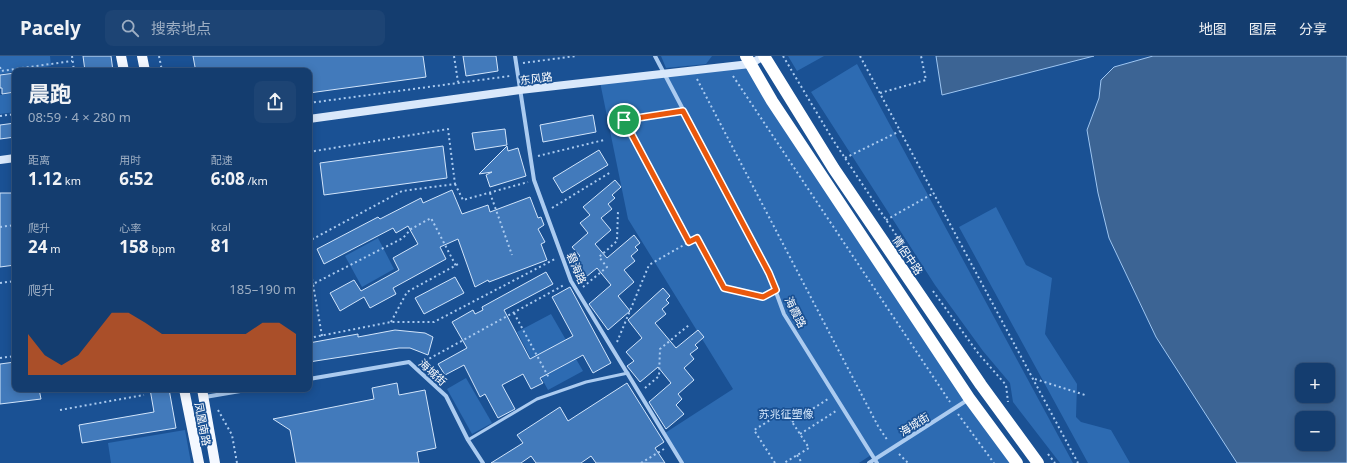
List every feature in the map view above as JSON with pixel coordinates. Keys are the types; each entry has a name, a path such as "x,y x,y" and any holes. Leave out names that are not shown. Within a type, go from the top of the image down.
{"highway":[{"name":"情侶中路","path":"764,56 834,169 981,385 1038,463"},
{"path":"748,60 776,107 969,398 1017,463"}],"main road":[{"path":"121,56 123,68"},
{"path":"142,56 144,68"},
{"name":"凤凰南路","path":"185,392 199,463"},
{"name":"凤凰南路","path":"203,393 215,463"}],"street":[{"name":"碧海路","path":"515,56 534,180 571,282 682,463"},
{"name":"海霞路","path":"655,56 663,74 769,273 784,314 876,461"},
{"name":"东风路","path":"312,120 520,90 726,67 764,56"},
{"path":"0,160 12,158"},
{"name":"海城街","path":"312,378 409,362 446,396 468,440 483,463"},
{"path":"203,393 215,395 234,392"},
{"name":"海城街","path":"869,463 876,461 893,448 955,409 969,398"}],"lane":[{"path":"468,440 537,399 586,382 628,373"}],"path":[{"path":"72,56 73,68"},
{"path":"159,56 161,68"},
{"path":"454,56 458,83"},
{"path":"516,64 576,56"},
{"path":"784,56 845,158 925,279"},
{"path":"860,56 1034,378 1078,463"},
{"path":"880,93 926,80 921,56"},
{"path":"22,68 72,61"},
{"path":"0,67 0,71 12,69"},
{"path":"726,67 955,409 994,463"},
{"path":"692,71 878,426 893,448 908,463"},
{"path":"312,103 518,75"},
{"path":"614,122 683,111"},
{"path":"0,116 12,114"},
{"path":"624,120 689,242"},
{"path":"312,152 448,129 455,184 463,200 534,180"},
{"path":"845,158 900,130"},
{"path":"531,158 604,140"},
{"path":"546,212 612,172"},
{"path":"312,239 402,192 455,184"},
{"path":"490,193 512,256"},
{"path":"886,220 934,193"},
{"path":"578,292 607,267 599,257 618,241 618,211"},
{"path":"313,284 402,238 411,229 431,218 456,266"},
{"path":"0,227 12,225"},
{"path":"614,351 649,265 697,238 724,288 763,297 776,290"},
{"path":"312,338 391,322 434,322 562,255"},
{"path":"391,322 407,292 460,263"},
{"path":"312,279 322,336"},
{"path":"0,283 12,281"},
{"path":"425,361 571,282"},
{"path":"929,286 978,353 1006,385 1009,403"},
{"path":"514,313 549,378"},
{"path":"639,392 659,376 660,348 689,325"},
{"path":"0,358 12,356"},
{"path":"1034,378 1085,395"},
{"path":"60,410 144,395"},
{"path":"215,395 217,408 232,435 237,463"},
{"path":"792,422 834,395"},
{"path":"800,434 842,408"},
{"path":"775,463 754,430 785,410 808,448 785,463"},
{"path":"641,463 671,444"},
{"path":"1046,451 1055,463"},
{"path":"797,455 802,463"}],"green space":[{"path":"0,56 50,56 51,66 38,68 12,68 12,72 0,74"},
{"path":"661,56 712,56 706,64 666,68"},
{"path":"788,56 824,56 797,71"},
{"path":"749,64 968,398 874,458 786,313 770,273 665,74"},
{"path":"857,64 1073,463 1060,463 1013,402 1010,383 983,351 935,285 811,92"},
{"name":"苏兆征塑像","path":"663,74 768,273 784,314 871,455 859,463 683,463 665,433 733,389 628,219 600,82"},
{"path":"12,93 12,112 0,114 0,95"},
{"path":"996,207 1026,265 1052,278 1045,334 1077,384 1076,417 1081,422 1111,430 1130,463 1088,463 959,227"},
{"path":"378,238 394,269 362,287 345,256"},
{"path":"551,314 566,340 555,370 576,359 583,371 548,390 517,332"},
{"path":"466,378 492,423 472,434 447,389"},
{"path":"969,400 1013,463 878,463 875,460"},
{"path":"185,430 191,463 111,463 108,443"}],"shaded area":[{"path":"936,56 1094,56 942,95"},
{"path":"1153,56 1347,56 1347,463 1237,463 1156,337 1109,238 1098,193 1087,130 1099,98 1101,80 1114,67"}],"building":[{"path":"83,56 111,56 113,68 85,68"},
{"path":"193,56 423,56 426,77 312,93 312,68 195,67"},
{"path":"463,56 496,56 498,71 466,76"},
{"path":"12,73 12,92 2,94 2,88 0,88 0,75"},
{"path":"593,115 596,132 543,142 540,125"},
{"path":"12,123 12,137 0,139 0,125"},
{"path":"505,129 507,145 475,150 472,133"},
{"path":"443,146 447,178 324,195 320,163"},
{"path":"507,146 508,151 518,148 526,176 490,187 486,175 492,172 479,174"},
{"path":"599,150 608,165 562,193 553,178"},
{"path":"615,180 621,187 612,195 615,198 608,204 612,209 601,218 611,230 595,244 607,258 634,235 640,243 635,247 638,250 631,256 635,261 624,270 634,282 618,296 630,311 608,330 589,304 611,285 597,268 586,277 573,262 580,256 572,247 588,233 580,223 590,215 583,207"},
{"path":"452,190 462,214 488,205 490,212 530,197 538,218 541,217 544,225 538,229 545,242 541,244 547,260 489,282 488,280 475,287 458,239 440,247 446,259 393,288 396,294 370,308 364,297 340,311 330,293 354,280 361,291 399,270 393,258 418,244 408,226 396,233 393,228 324,264 317,249 378,217 380,219 421,198 423,203"},
{"path":"0,193 12,193 12,265 0,267"},
{"path":"546,272 553,284 504,310 530,359 573,336 552,297 570,287 611,363 593,373 583,355 540,378 543,383 531,389 523,374 502,385 515,409 498,418 485,394 480,397 464,365 445,375 438,364 467,348 452,322 473,310 475,314 483,310 482,307"},
{"path":"455,277 464,293 424,314 415,298"},
{"path":"663,288 670,296 666,300 669,303 662,309 666,314 655,323 676,348 698,330 704,337 695,345 698,348 690,354 694,359 684,368 694,380 678,394 682,399 676,405 684,414 666,429 649,402 671,383 658,367 640,382 627,366 634,361 626,352 642,338 628,320"},
{"path":"395,330 425,333 433,337 428,355 410,348 399,348 312,362 312,342 358,334 358,337"},
{"path":"12,362 12,392 40,392 41,399 0,404 0,364"},
{"path":"397,383 399,395 425,390 436,448 417,452 419,463 296,463 290,430 273,419 374,399 372,388"},
{"path":"627,383 664,442 655,448 665,463 596,463 591,456 581,463 536,463 531,456 521,463 491,463 523,443 517,435 560,407 568,421"},
{"path":"151,392 170,392 176,428 82,443 79,425 154,412"}],"route":[{"path":"683,111 769,273 776,290 763,297 724,288 697,238 689,242 624,120 683,111"}]}
